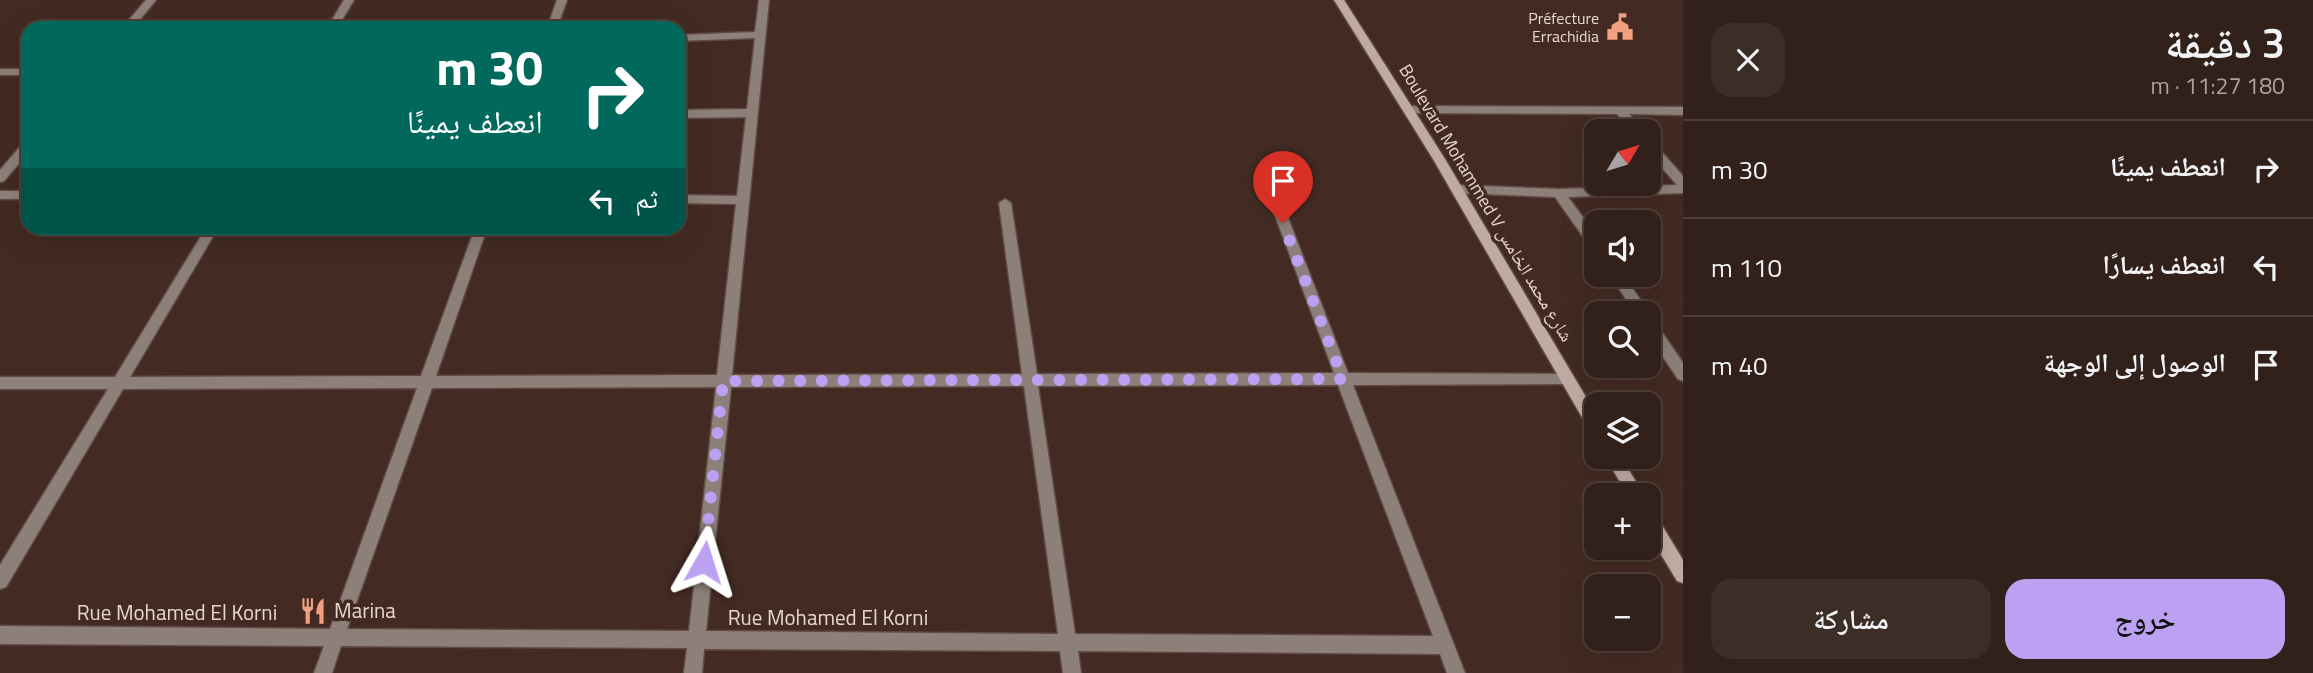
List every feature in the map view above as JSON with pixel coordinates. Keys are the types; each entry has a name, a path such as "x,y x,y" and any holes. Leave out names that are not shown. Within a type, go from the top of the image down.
{"street":[{"path":"133,21 151,0"},
{"path":"336,21 349,0"},
{"path":"554,21 562,0"},
{"path":"693,673 764,0"},
{"name":"Boulevard Mohammed V شارع محمد الخامس","path":"1339,0 1412,110 1584,407"},
{"path":"686,37 760,34"},
{"path":"0,72 21,72"},
{"path":"1412,110 1683,111"},
{"path":"1621,112 1627,119"},
{"path":"686,114 752,113"},
{"path":"0,178 21,153"},
{"path":"1661,160 1683,187"},
{"path":"1456,189 1559,193 1683,187"},
{"path":"1559,193 1584,228"},
{"path":"0,195 21,195"},
{"path":"1273,197 1456,673"},
{"path":"686,199 743,200"},
{"path":"1005,203 1072,673"},
{"path":"0,581 208,235"},
{"path":"323,673 478,235"},
{"path":"1661,342 1683,375"},
{"path":"0,383 1567,378"},
{"path":"1661,539 1683,576"},
{"name":"Rue Mohamed El Korni","path":"0,635 1446,645"}],"place":[{"name":"Préfecture Errachidia","path":"1620,27"},
{"name":"Marina","path":"313,611"}],"route":[{"path":"704,562 723,381 1343,379 1283,223"}]}
